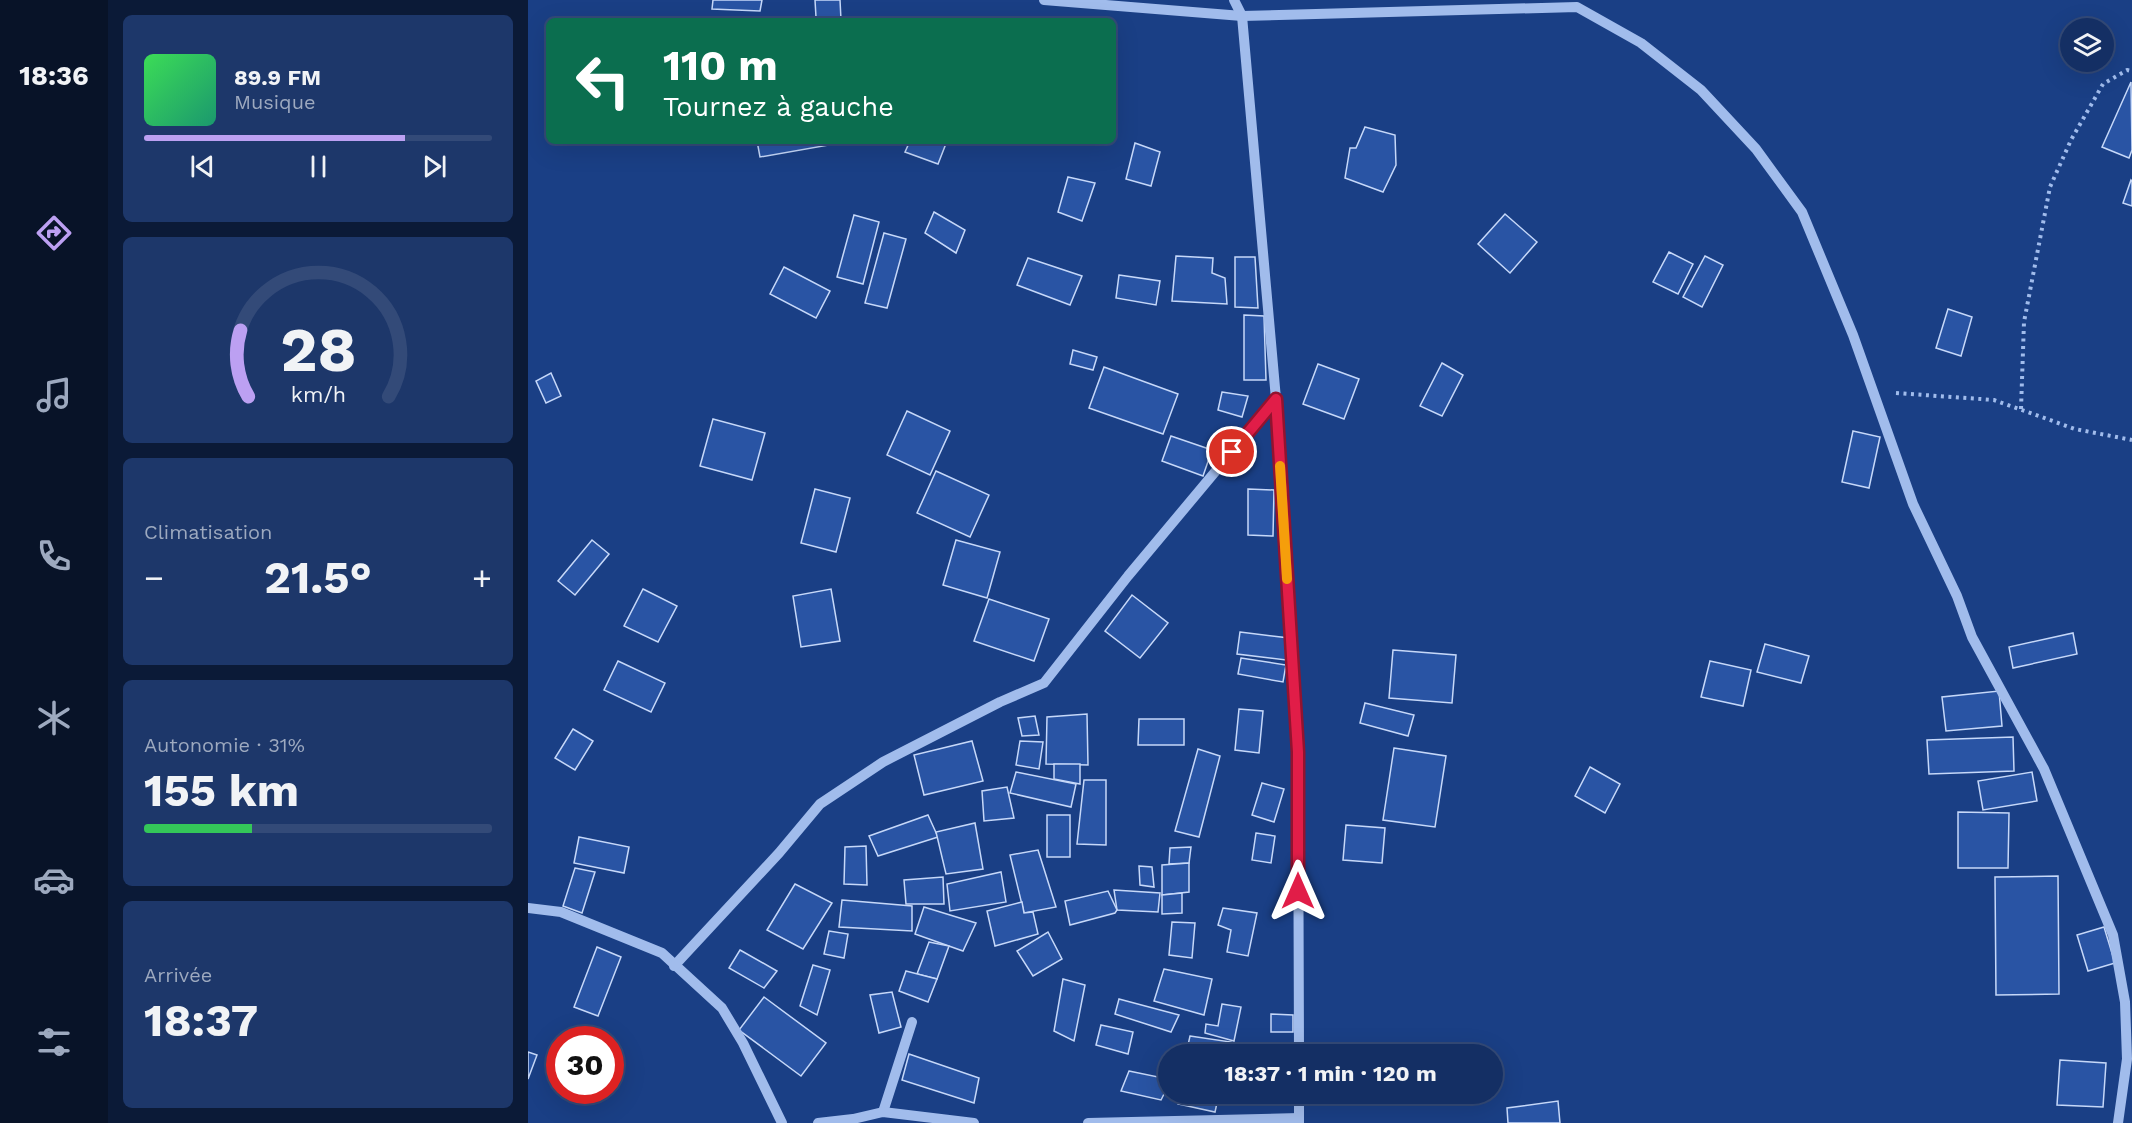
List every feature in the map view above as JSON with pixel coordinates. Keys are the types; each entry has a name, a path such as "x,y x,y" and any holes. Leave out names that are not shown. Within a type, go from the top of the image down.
{"street":[{"path":"1044,0 1242,16 1576,6 1641,43 1708,99 1756,149 1802,212 1853,335 1913,504 1953,587 1972,637 2044,769 2113,935 2125,1002 2129,1058 2118,1123"},
{"path":"1234,0 1242,16 1276,399 1298,752 1299,1044"},
{"path":"674,966 764,870 820,804 884,762 1000,702 1044,683 1128,576 1276,399"},
{"path":"528,908 561,912 662,953 722,1008 743,1042 782,1123"},
{"path":"883,1112 912,1022"},
{"path":"1088,1123 1299,1120 1299,1104"},
{"path":"818,1123 853,1119 883,1112 974,1123"}],"path":[{"path":"2021,409 2024,322 2050,187 2071,140 2103,84 2127,70 2132,71"},
{"path":"1871,391 1994,400 2075,429 2132,440"}],"building":[{"path":"713,0 762,0 760,11 712,9"},
{"path":"815,0 840,0 841,18 816,17"},
{"path":"2131,82 2132,150 2129,158 2102,147"},
{"path":"1365,127 1395,135 1396,165 1383,192 1345,178 1350,148 1356,148"},
{"path":"1135,143 1160,152 1151,186 1126,179"},
{"path":"758,144 829,145 760,157"},
{"path":"909,144 946,144 938,164 905,152"},
{"path":"1068,177 1095,183 1082,221 1058,212"},
{"path":"2132,181 2132,206 2123,203"},
{"path":"934,212 965,230 956,253 925,233"},
{"path":"1505,214 1537,242 1510,273 1478,244"},
{"path":"854,215 879,222 863,284 837,277"},
{"path":"884,233 906,239 887,308 865,303"},
{"path":"1669,252 1693,264 1678,294 1653,282"},
{"path":"1176,256 1213,258 1212,273 1225,278 1227,304 1172,301"},
{"path":"1705,256 1723,265 1702,307 1683,297"},
{"path":"1235,257 1255,257 1258,308 1235,307"},
{"path":"1028,258 1082,276 1070,305 1017,285"},
{"path":"784,267 830,291 816,318 770,294"},
{"path":"1119,275 1160,281 1156,305 1116,298"},
{"path":"1948,309 1972,317 1961,356 1936,348"},
{"path":"1244,315 1264,316 1266,380 1244,380"},
{"path":"1073,350 1097,357 1093,370 1070,364"},
{"path":"1442,363 1463,375 1442,416 1420,406"},
{"path":"1318,364 1359,379 1344,419 1303,404"},
{"path":"1104,367 1178,394 1163,434 1089,408"},
{"path":"551,373 561,396 546,403 536,381"},
{"path":"1222,392 1248,396 1242,417 1218,410"},
{"path":"907,411 950,431 930,475 887,455"},
{"path":"713,419 765,433 752,480 700,466"},
{"path":"1853,431 1880,437 1869,488 1842,482"},
{"path":"1171,436 1212,450 1203,476 1162,461"},
{"path":"936,471 989,495 970,537 917,513"},
{"path":"815,489 850,498 836,552 801,543"},
{"path":"1248,489 1274,490 1273,536 1248,535"},
{"path":"592,540 609,554 575,595 558,581"},
{"path":"956,540 1000,552 987,598 943,585"},
{"path":"643,589 677,606 658,642 624,626"},
{"path":"831,589 840,641 801,647 793,596"},
{"path":"1132,595 1168,623 1140,658 1105,631"},
{"path":"989,599 1049,619 1034,661 974,641"},
{"path":"1240,632 1289,638 1286,660 1237,654"},
{"path":"2073,633 2077,654 2013,668 2009,647"},
{"path":"1765,644 1809,656 1801,683 1757,672"},
{"path":"1393,650 1456,655 1452,703 1389,698"},
{"path":"1241,658 1286,665 1283,682 1238,674"},
{"path":"618,661 665,683 651,712 604,690"},
{"path":"1710,661 1751,670 1743,706 1701,697"},
{"path":"1999,691 2002,726 1946,731 1942,697"},
{"path":"1365,703 1414,715 1408,736 1360,723"},
{"path":"1239,709 1263,711 1259,753 1235,750"},
{"path":"1087,714 1088,765 1046,764 1047,717"},
{"path":"1035,716 1039,735 1022,736 1018,718"},
{"path":"1139,719 1184,719 1184,745 1138,745"},
{"path":"573,729 593,741 575,770 555,758"},
{"path":"2013,737 2014,771 1929,774 1927,740"},
{"path":"972,741 983,781 924,795 914,755"},
{"path":"1020,741 1043,742 1039,769 1016,765"},
{"path":"1394,748 1446,756 1435,827 1383,820"},
{"path":"1198,749 1220,756 1199,837 1175,831"},
{"path":"1054,764 1080,764 1080,784 1054,779"},
{"path":"1590,767 1620,784 1605,813 1575,796"},
{"path":"1016,772 1076,784 1071,807 1010,793"},
{"path":"2032,772 2037,801 1983,810 1978,781"},
{"path":"1084,780 1106,780 1106,845 1077,844"},
{"path":"1262,783 1284,789 1274,822 1252,815"},
{"path":"1007,787 1014,818 984,821 982,791"},
{"path":"1958,812 2009,813 2008,868 1958,868"},
{"path":"928,815 938,837 878,856 869,836"},
{"path":"1047,815 1070,815 1070,857 1047,857"},
{"path":"975,823 983,869 946,874 936,832"},
{"path":"1346,825 1385,828 1382,863 1343,860"},
{"path":"1256,833 1275,836 1271,863 1252,860"},
{"path":"579,837 629,847 624,873 574,863"},
{"path":"866,846 867,885 844,884 845,847"},
{"path":"1191,847 1189,863 1169,864 1170,848"},
{"path":"1038,850 1056,907 1024,913 1010,855"},
{"path":"1189,863 1189,892 1162,895 1162,865"},
{"path":"1139,866 1152,867 1154,887 1140,885"},
{"path":"575,868 595,872 582,913 563,906"},
{"path":"1001,872 1006,902 950,911 947,884"},
{"path":"2058,876 2059,994 1996,995 1995,877"},
{"path":"943,877 944,904 906,904 904,880"},
{"path":"795,884 832,903 803,949 767,930"},
{"path":"1114,890 1160,893 1158,912 1117,910"},
{"path":"1108,891 1117,910 1115,913 1070,925 1065,901"},
{"path":"1182,893 1182,913 1162,914 1162,895"},
{"path":"842,900 912,906 912,931 839,927"},
{"path":"1022,902 1024,913 1033,912 1038,934 995,946 987,911"},
{"path":"924,907 976,923 963,951 915,934"},
{"path":"1223,908 1257,913 1248,956 1227,952 1231,930 1218,925"},
{"path":"1172,922 1195,923 1192,958 1169,955"},
{"path":"2104,927 2115,963 2088,971 2077,935"},
{"path":"829,931 848,934 844,958 824,954"},
{"path":"1048,932 1062,959 1033,976 1017,951"},
{"path":"929,942 949,946 937,979 917,974"},
{"path":"597,947 621,957 598,1016 574,1007"},
{"path":"740,950 777,971 764,988 729,968"},
{"path":"813,965 830,970 817,1015 800,1006"},
{"path":"1164,969 1212,979 1204,1015 1154,1001"},
{"path":"906,971 937,979 928,1002 899,991"},
{"path":"1063,979 1085,985 1074,1041 1054,1031"},
{"path":"892,992 901,1027 879,1033 870,995"},
{"path":"764,997 826,1043 801,1076 739,1030"},
{"path":"1119,999 1179,1015 1171,1032 1115,1014"},
{"path":"1222,1004 1241,1007 1234,1041 1205,1033 1206,1024 1218,1026"},
{"path":"1271,1014 1293,1015 1293,1032 1271,1032"},
{"path":"1101,1025 1133,1032 1128,1054 1096,1045"},
{"path":"1190,1036 1231,1042 1230,1044 1188,1044"},
{"path":"528,1052 537,1055 528,1079"},
{"path":"909,1054 979,1078 974,1103 902,1080"},
{"path":"2060,1060 2106,1063 2103,1107 2057,1105"},
{"path":"1129,1071 1158,1077 1158,1099 1121,1091"},
{"path":"1558,1101 1560,1123 1508,1123 1507,1108"},
{"path":"1178,1104 1217,1104 1215,1112"}],"slow traffic":[{"path":"1280,466 1287,579"}],"route":[{"path":"1232,452 1276,399 1298,752 1298,891"}]}
